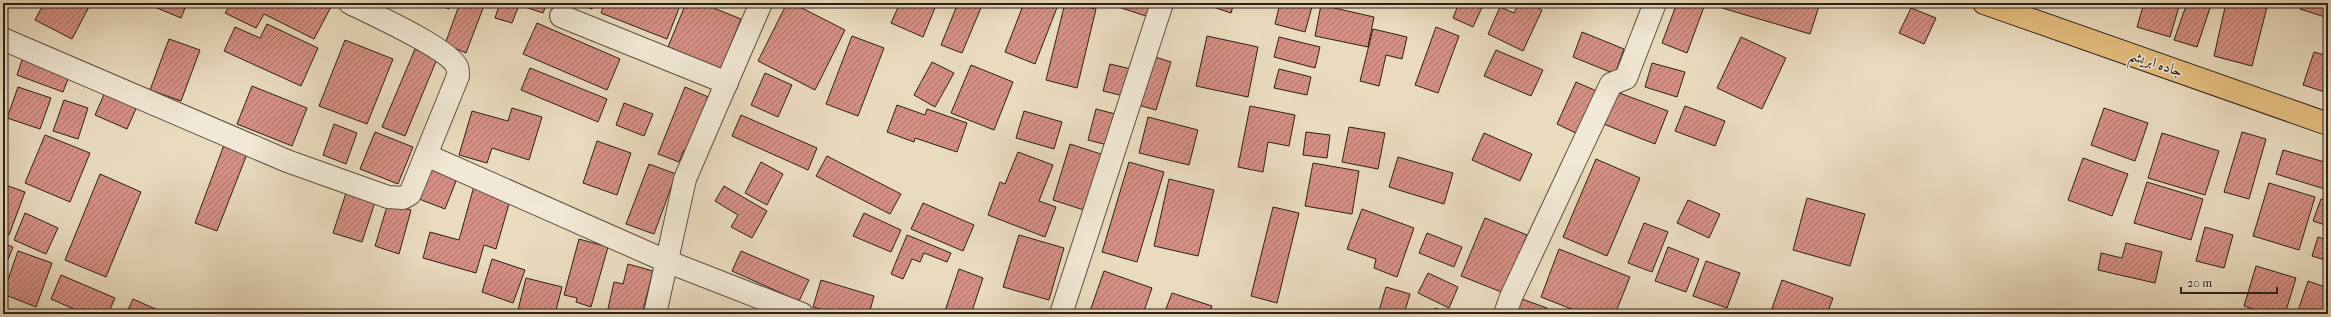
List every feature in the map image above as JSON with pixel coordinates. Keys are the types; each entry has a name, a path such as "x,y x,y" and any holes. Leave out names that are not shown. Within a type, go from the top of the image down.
{"main road":[{"name":"جاده ابریشم","path":"1984,3 2328,124"}],"street":[{"path":"3,39 287,161 388,197 403,198 410,194 458,76 457,67 452,60 428,43 350,3"},
{"path":"655,314 685,179 761,3"},
{"path":"1062,314 1162,3"},
{"path":"1506,314 1511,297 1611,84 1626,78 1655,3"},
{"path":"561,16 727,83"},
{"path":"426,155 666,261 802,314"}],"building":[{"path":"44,3 91,3 72,39 35,20"},
{"path":"145,3 187,3 181,18"},
{"path":"231,3 328,3 332,5 314,39 264,14 256,28 225,13"},
{"path":"436,3 452,3 449,9"},
{"path":"460,3 485,3 466,53 445,44"},
{"path":"500,3 547,3 543,13 519,5 512,23 495,18"},
{"path":"574,3 594,3 592,9"},
{"path":"605,3 681,3 667,39 601,13"},
{"path":"686,3 701,3 741,19 721,69 668,47"},
{"path":"787,3 792,3 845,30 815,90 758,61"},
{"path":"900,3 937,3 923,37 891,23"},
{"path":"958,3 983,3 962,53 941,45"},
{"path":"1024,3 1052,3 1058,5 1035,64 1005,52"},
{"path":"1065,3 1096,9 1077,88 1046,80"},
{"path":"1106,3 1153,3 1149,17"},
{"path":"1201,3 1234,3 1231,13"},
{"path":"1280,3 1313,3 1305,32 1275,24"},
{"path":"1459,3 1484,3 1473,27 1453,18"},
{"path":"1519,3 1528,3 1542,10 1523,51 1488,34 1500,7 1514,13"},
{"path":"1677,3 1705,4 1687,53 1662,43"},
{"path":"1724,3 1820,3 1810,34 1722,8"},
{"path":"2144,3 2180,3 2170,37 2137,27"},
{"path":"2187,3 2211,5 2197,47 2174,40"},
{"path":"2226,3 2250,3 2267,7 2252,66 2214,56"},
{"path":"2302,3 2328,3 2328,18 2300,9"},
{"path":"1321,5 1374,17 1368,47 1315,36"},
{"path":"1911,8 1936,18 1924,44 1899,33"},
{"path":"537,23 620,59 607,90 523,54"},
{"path":"267,24 318,48 301,86 224,51 235,27 260,38"},
{"path":"1436,27 1459,36 1438,93 1415,85"},
{"path":"1373,29 1407,37 1402,59 1386,55 1379,86 1360,81"},
{"path":"1582,32 1624,49 1615,74 1573,57"},
{"path":"852,36 884,48 858,116 826,104"},
{"path":"1207,36 1258,47 1248,97 1196,86"},
{"path":"1279,37 1320,47 1315,68 1274,57"},
{"path":"1741,37 1786,58 1762,109 1717,88"},
{"path":"169,39 200,50 181,101 150,90"},
{"path":"345,40 393,59 367,124 319,106"},
{"path":"415,49 437,59 405,136 382,127"},
{"path":"1496,50 1543,70 1531,96 1484,76"},
{"path":"2314,52 2328,56 2328,93 2303,85"},
{"path":"24,54 71,71 63,92 17,75"},
{"path":"1152,56 1171,62 1156,110 1138,105"},
{"path":"932,62 954,73 935,107 914,95"},
{"path":"1652,63 1685,72 1677,97 1645,87"},
{"path":"1110,64 1135,70 1128,97 1103,91"},
{"path":"971,65 1013,82 994,130 951,113"},
{"path":"530,68 607,99 598,122 521,90"},
{"path":"1279,69 1311,77 1307,95 1274,88"},
{"path":"765,73 792,85 778,117 751,105"},
{"path":"1576,82 1601,93 1582,136 1557,124"},
{"path":"252,86 307,108 292,146 237,124"},
{"path":"18,87 51,98 40,129 7,118"},
{"path":"685,87 713,99 690,153 684,150 679,162 658,154"},
{"path":"106,90 138,104 127,129 95,115"},
{"path":"1614,91 1668,111 1655,144 1601,123"},
{"path":"64,100 88,108 78,139 53,131"},
{"path":"624,103 653,114 644,136 616,125"},
{"path":"897,105 925,115 927,109 967,123 957,152 915,138 914,142 887,132"},
{"path":"1250,106 1295,115 1289,146 1268,142 1263,172 1238,167"},
{"path":"1685,106 1725,121 1715,146 1675,131"},
{"path":"512,108 542,117 529,160 492,148 487,163 459,155 472,111 508,121"},
{"path":"2104,108 2148,123 2135,161 2091,145"},
{"path":"1096,109 1119,115 1111,146 1088,140"},
{"path":"1024,111 1062,122 1054,149 1016,138"},
{"path":"741,115 817,148 808,170 732,136"},
{"path":"1148,117 1198,130 1189,165 1139,153"},
{"path":"334,124 357,133 346,164 323,155"},
{"path":"1349,127 1385,133 1378,169 1342,162"},
{"path":"375,132 413,147 398,184 360,169"},
{"path":"1306,132 1330,135 1327,158 1303,155"},
{"path":"2242,132 2266,139 2249,199 2224,192"},
{"path":"1484,133 1532,154 1520,181 1472,160"},
{"path":"2162,133 2219,151 2205,195 2148,178"},
{"path":"45,135 90,153 70,202 25,183"},
{"path":"597,141 631,153 617,195 583,183"},
{"path":"1070,144 1107,156 1090,212 1053,200"},
{"path":"224,145 247,154 217,231 195,223"},
{"path":"2283,150 2328,163 2328,190 2276,174"},
{"path":"1018,152 1053,165 1039,201 1056,207 1045,237 988,215 1000,182 1005,184"},
{"path":"827,156 901,194 890,214 816,176"},
{"path":"1398,157 1453,173 1444,204 1389,187"},
{"path":"2083,158 2128,174 2112,216 2068,200"},
{"path":"1596,159 1640,178 1607,256 1563,237"},
{"path":"761,162 783,174 767,205 745,193"},
{"path":"1129,162 1164,172 1137,262 1102,252"},
{"path":"1313,163 1359,171 1352,214 1305,206"},
{"path":"649,164 676,174 654,234 626,224"},
{"path":"432,166 458,176 445,209 419,199"},
{"path":"100,174 141,192 106,277 65,260"},
{"path":"1169,179 1214,190 1198,256 1154,246"},
{"path":"2147,182 2203,199 2191,240 2134,223"},
{"path":"2269,183 2315,197 2299,250 2253,236"},
{"path":"3,184 25,192 9,235 3,233"},
{"path":"474,186 511,197 496,249 484,245 476,273 423,258 430,232 459,240"},
{"path":"724,186 767,211 752,238 731,227 738,215 715,201"},
{"path":"346,193 375,202 362,242 333,233"},
{"path":"1807,198 1865,214 1850,266 1793,250"},
{"path":"2321,199 2328,201 2328,226 2313,221"},
{"path":"1688,200 1720,214 1709,238 1677,223"},
{"path":"388,203 411,210 399,254 375,246"},
{"path":"923,203 974,225 963,251 911,229"},
{"path":"1273,207 1299,213 1277,303 1251,296"},
{"path":"1362,209 1414,228 1397,277 1374,268 1376,259 1347,249"},
{"path":"25,213 58,228 46,254 14,240"},
{"path":"864,213 901,230 891,252 853,236"},
{"path":"1485,218 1527,235 1504,293 1461,276"},
{"path":"1644,223 1668,232 1652,272 1628,263"},
{"path":"2205,227 2233,235 2224,268 2196,261"},
{"path":"1427,233 1462,247 1454,267 1419,253"},
{"path":"907,235 951,253 947,262 924,253 920,262 912,259 903,279 891,274"},
{"path":"1019,235 1064,248 1049,300 1003,287"},
{"path":"2318,237 2328,240 2328,261 2312,256"},
{"path":"579,239 608,247 591,307 576,302 577,298 564,295"},
{"path":"3,243 13,247 3,272"},
{"path":"2126,243 2162,252 2155,283 2098,270 2101,253 2122,258"},
{"path":"1668,247 1699,259 1686,292 1655,281"},
{"path":"1559,249 1630,277 1615,314 1584,314 1541,297"},
{"path":"18,251 52,263 36,307 3,294"},
{"path":"741,251 809,280 799,301 732,271"},
{"path":"492,259 525,270 513,303 482,292"},
{"path":"1706,261 1740,273 1727,308 1693,296"},
{"path":"628,264 653,271 642,314 607,313 614,282 623,284"},
{"path":"2256,266 2296,278 2285,314 2268,314 2244,306"},
{"path":"959,269 983,278 971,314 944,314"},
{"path":"1104,271 1152,288 1143,314 1089,314"},
{"path":"1428,273 1458,287 1449,308 1418,293"},
{"path":"61,275 115,298 108,314 85,314 51,299"},
{"path":"526,278 562,287 555,314 517,314"},
{"path":"821,280 874,296 869,314 837,314 813,307"},
{"path":"1782,280 1833,298 1827,314 1770,314"},
{"path":"2308,281 2328,288 2328,314 2297,314"},
{"path":"1386,287 1410,294 1404,314 1378,314"},
{"path":"1172,293 1212,306 1209,314 1164,314"},
{"path":"1519,298 1547,308 1545,314 1513,314"},
{"path":"133,299 160,311 159,314 126,314"},
{"path":"761,307 783,314 759,314"},
{"path":"1435,308 1450,314 1432,314"},
{"path":"118,310 126,314 117,314"},
{"path":"881,310 891,314 880,314"}]}
